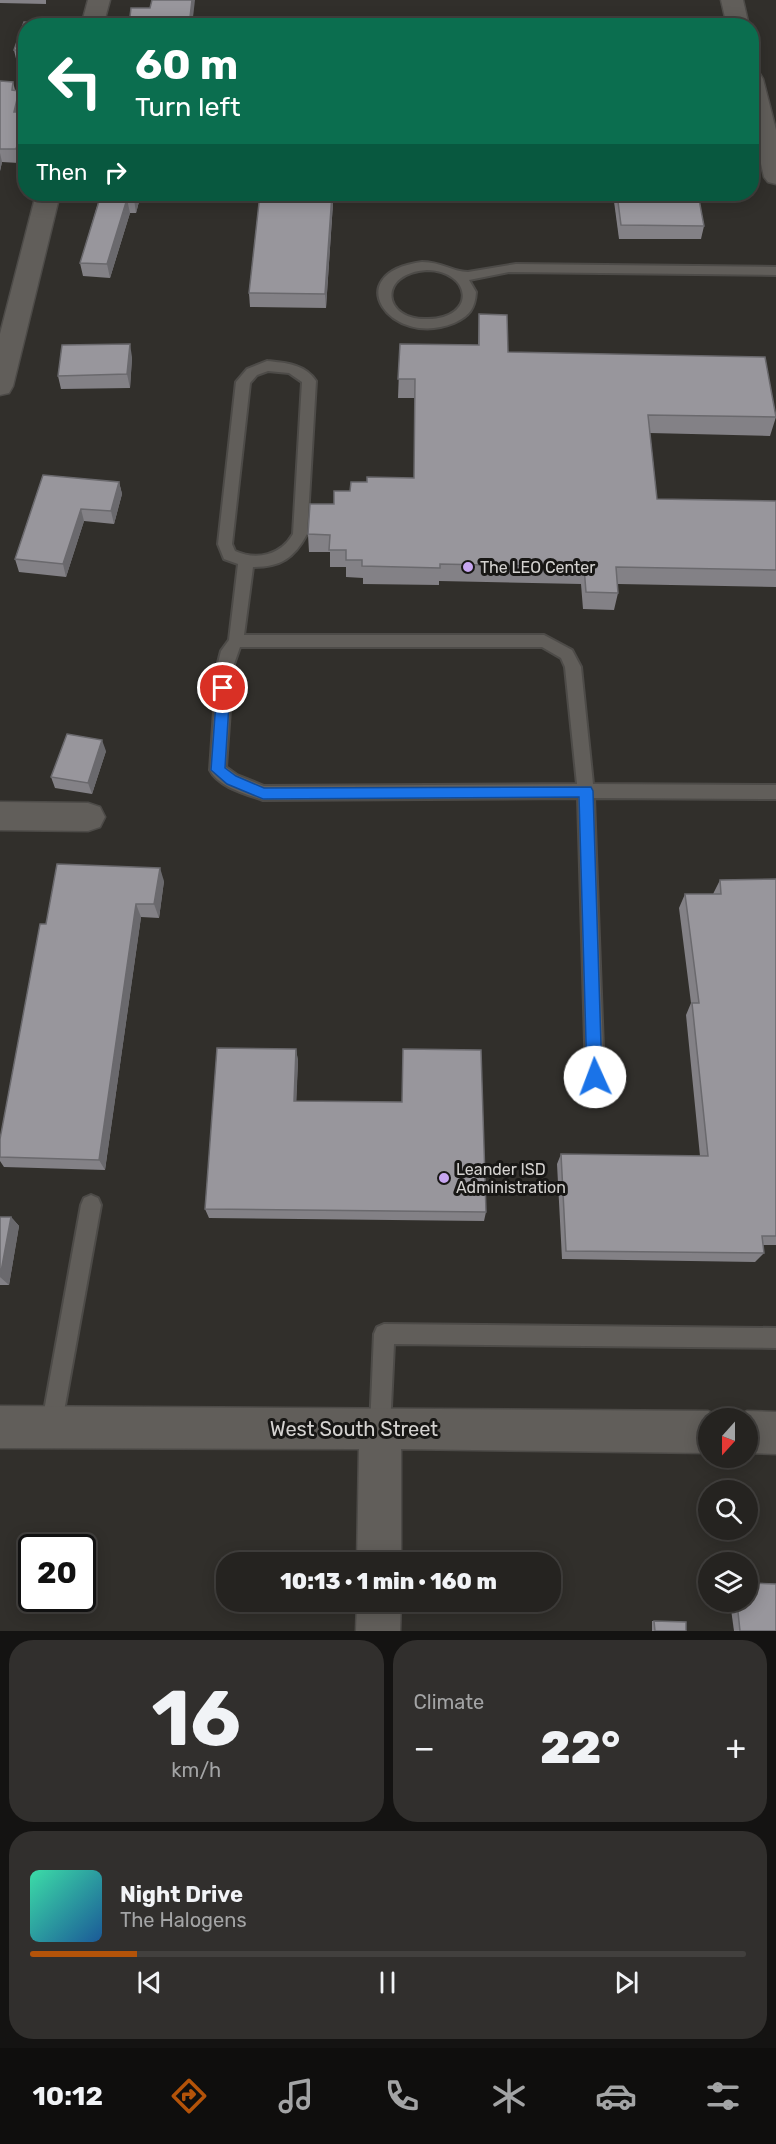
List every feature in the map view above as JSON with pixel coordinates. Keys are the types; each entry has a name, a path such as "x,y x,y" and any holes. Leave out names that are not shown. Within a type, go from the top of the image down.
{"street":[{"path":"94,18 99,0"},
{"path":"732,0 736,18"},
{"path":"759,108 776,177"},
{"path":"0,386 46,201"},
{"path":"0,816 88,817"},
{"name":"West South Street","path":"0,1427 698,1432"},
{"path":"379,1552 380,1428"},
{"path":"758,1432 776,1433"},
{"path":"378,1631 379,1612"}],"lane":[{"path":"460,276 469,286 472,297 468,308 457,317 442,323 424,324 408,321 394,314 386,304 383,292 388,282 406,270 430,266 447,269 460,276 512,268 776,271"},
{"path":"267,366 288,368 303,373 309,381 300,534 290,550 275,558 246,562 229,555 225,544 243,382 252,372 267,366"},
{"path":"246,562 236,641 229,651 225,667 218,770 231,780 263,793 776,792"},
{"path":"236,641 544,641 567,654 573,667 586,791 595,1077"},
{"path":"51,1429 91,1205"},
{"path":"380,1428 384,1334 776,1338"}],"building":[{"path":"152,0 192,0 190,18 130,18 131,8 150,8"},
{"path":"0,81 13,82 12,90 18,91 14,112 18,112 18,143 16,149 0,149"},
{"path":"99,201 126,201 107,264 80,263"},
{"path":"259,201 332,201 325,294 249,293"},
{"path":"618,201 699,201 704,226 621,225"},
{"path":"479,314 507,315 508,352 765,357 776,417 648,415 657,499 776,501 776,570 616,567 618,593 586,592 584,567 440,564 440,568 362,566 362,560 346,560 346,550 329,550 330,535 308,534 310,504 334,504 334,491 350,491 351,482 367,482 367,477 414,478 415,379 398,379 400,344 479,345"},
{"path":"130,344 127,374 58,376 62,345"},
{"path":"43,475 119,482 111,511 81,509 63,564 15,559"},
{"path":"67,734 102,740 88,783 51,777"},
{"path":"57,864 160,868 154,904 136,904 99,1160 0,1157 0,1139 40,924 46,924"},
{"path":"776,879 776,1236 762,1236 764,1253 566,1251 561,1154 708,1156 692,1003 699,1003 685,894 721,894 720,880"},
{"path":"217,1048 296,1049 294,1101 402,1102 403,1049 481,1050 486,1212 205,1209"},
{"path":"0,1217 11,1217 0,1277"},
{"path":"758,1583 776,1584 776,1631 740,1631 738,1612 758,1612"},
{"path":"654,1621 686,1622 686,1631 655,1631"}],"place":[{"name":"The LEO Center","path":"468,567"},
{"name":"Leander ISD Administration","path":"444,1178"}],"route":[{"path":"223,688 218,770 231,780 263,793 586,791 595,1077"}]}
